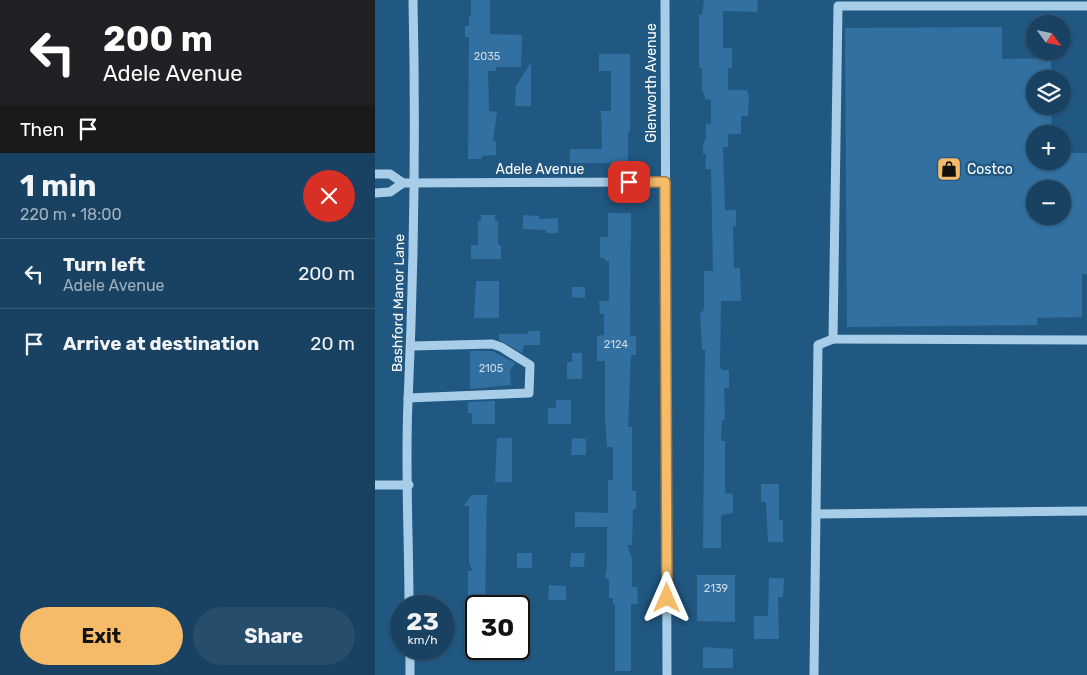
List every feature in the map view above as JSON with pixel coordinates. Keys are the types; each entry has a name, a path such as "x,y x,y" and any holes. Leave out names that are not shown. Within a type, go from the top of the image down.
{"street":[{"name":"Bashford Manor Lane","path":"409,595 409,398 412,346 415,183 413,0"},
{"name":"Glenworth Avenue","path":"665,0 667,675"},
{"path":"833,339 838,6 1087,6"},
{"path":"375,174 390,174 403,183 391,192 375,193"},
{"name":"Adele Avenue","path":"403,183 665,182"},
{"path":"813,675 818,345 833,339 1087,340"},
{"path":"409,398 529,393 531,365 501,347 492,344 412,346"},
{"path":"375,485 409,485"},
{"path":"816,514 1087,511"},
{"path":"410,660 410,675"}],"building":[{"path":"471,0 490,0 490,34 522,35 521,67 496,67 496,71 488,71 489,111 497,112 493,141 496,141 496,155 482,156 482,159 468,159 469,37 465,37 465,26 469,26"},
{"path":"704,0 758,0 757,12 723,11 723,48 732,48 732,68 728,68 728,90 747,90 749,97 748,116 741,116 741,134 728,134 728,147 723,147 725,210 736,210 736,226 733,226 734,268 740,268 741,301 721,301 720,367 722,370 729,370 729,388 724,388 725,420 722,420 721,441 725,441 725,493 733,494 733,513 721,515 721,548 703,548 705,350 702,350 700,312 703,311 704,306 704,271 713,271 711,169 705,169 706,154 703,154 704,140 706,140 706,124 711,124 711,100 705,99 704,92 702,92 702,68 699,68 699,15 702,15"},
{"name":"Costco","path":"1002,27 1002,59 1051,60 1051,70 1026,70 1026,115 1051,115 1052,125 1026,125 1026,170 1071,170 1071,153 1087,153 1087,274 1082,274 1082,317 1037,318 1037,325 847,327 845,28"},
{"path":"599,54 630,54 628,163 570,163 570,149 602,149 601,111 611,111 611,71 599,71"},
{"path":"531,62 531,106 515,106 516,86"},
{"path":"608,213 631,213 630,336 636,336 636,355 631,355 628,427 632,427 632,491 636,491 636,509 633,509 632,545 627,545 632,558 632,587 637,587 638,604 631,604 631,671 615,671 615,604 613,604 613,598 609,598 609,579 605,578 607,567 607,527 575,527 575,512 608,513 608,480 613,480 613,447 607,447 605,361 597,361 597,336 604,335 604,314 600,314 599,301 609,301 609,261 605,261 605,258 600,258 600,237 608,237"},
{"path":"481,215 495,215 495,221 498,221 498,245 501,245 501,259 471,259 471,245 478,245 478,221 481,221"},
{"path":"523,215 539,216 539,219 558,218 558,233 546,233 546,230 523,229"},
{"path":"476,281 499,281 499,318 474,318"},
{"path":"572,287 585,287 585,298 572,297"},
{"path":"528,331 540,331 540,345 524,345 522,353 499,340 499,334 527,334"},
{"path":"470,351 492,351 515,363 510,371 511,385 470,389"},
{"path":"572,353 582,353 582,379 567,379 567,362 572,362"},
{"path":"556,400 571,400 571,424 548,424 548,408 556,408"},
{"path":"495,401 495,424 472,424 472,413 468,413 468,402"},
{"path":"497,438 512,438 512,482 495,482"},
{"path":"572,438 586,439 586,455 571,455"},
{"path":"761,484 779,484 779,520 783,520 783,542 768,542 766,502 761,502"},
{"path":"471,495 487,495 485,595 468,595 468,571 472,571 469,562 469,506 464,506"},
{"path":"517,553 532,553 532,568 517,568"},
{"path":"571,553 585,553 584,567 570,567"},
{"path":"697,575 735,575 735,622 697,621"},
{"path":"769,578 784,578 783,597 778,597 779,639 754,639 754,616 768,616"},
{"path":"549,585 566,586 566,600 548,600"},
{"path":"703,647 733,649 733,668 703,668"}],"place":[{"name":"Costco","path":"949,169"}],"route":[{"path":"629,182 665,182 667,598"}]}
